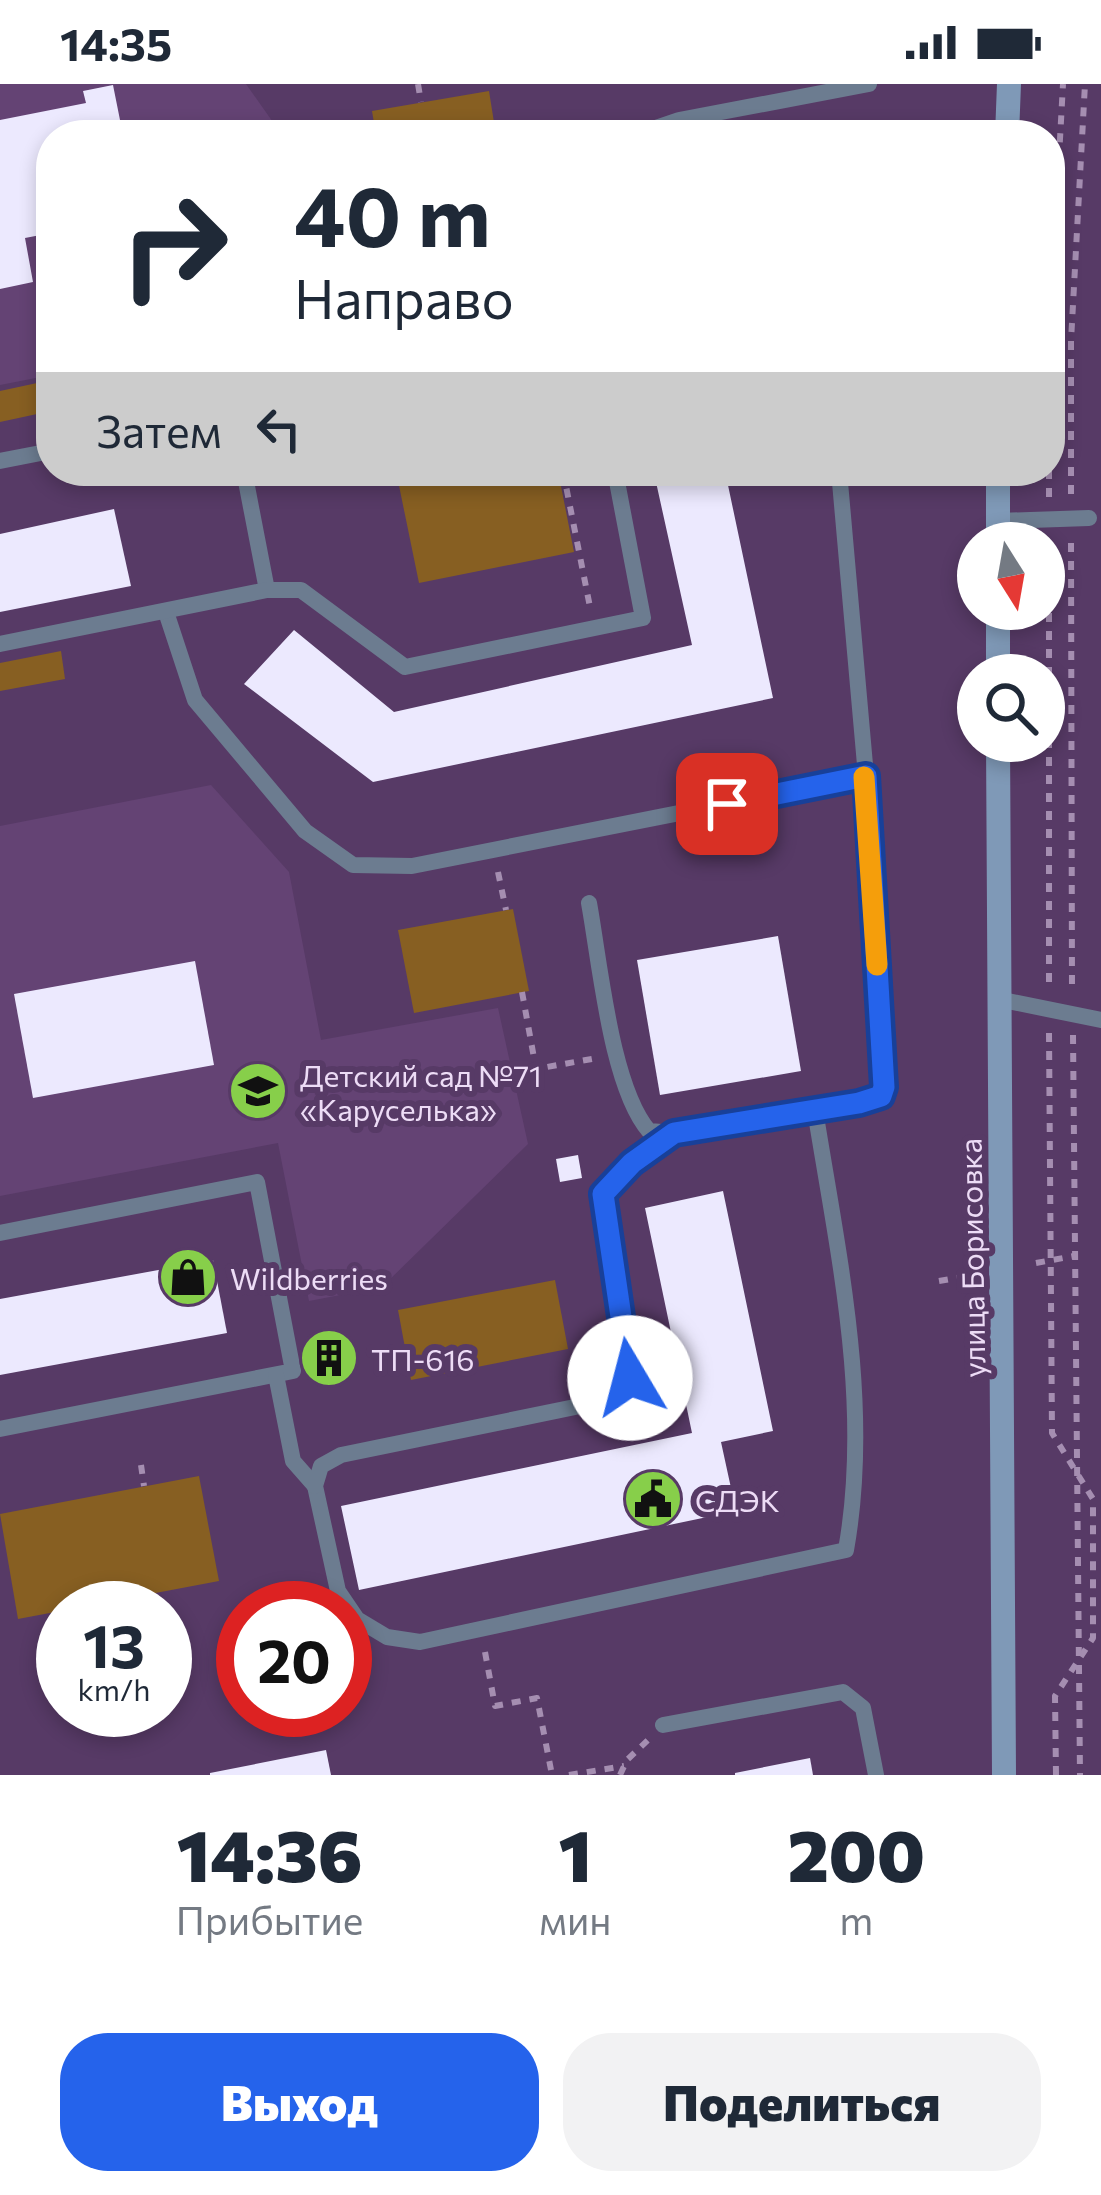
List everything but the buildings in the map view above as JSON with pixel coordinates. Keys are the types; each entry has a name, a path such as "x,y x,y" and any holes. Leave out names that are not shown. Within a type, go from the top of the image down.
{"street":[{"path":"1008,120 1010,84"},
{"path":"998,486 998,522"},
{"name":"улица Борисовка","path":"998,762 1004,1775"}],"lane":[{"path":"679,120 869,84"},
{"path":"0,461 36,454"},
{"path":"247,486 267,590"},
{"path":"0,644 267,590 301,590 405,667 643,618 618,486"},
{"path":"589,903 624,1087 649,1131 674,1133 881,1096 866,776 839,486"},
{"path":"1037,522 1080,518"},
{"path":"166,612 195,700 305,831 353,865 412,866 866,776"},
{"path":"998,999 1101,1020"},
{"path":"276,1375 293,1461 315,1486 338,1591 357,1619 387,1637 420,1642 846,1550 853,1511 853,1352 815,1110"},
{"path":"315,1486 321,1466 341,1455 609,1400 630,1378 603,1194 632,1163 674,1133"},
{"path":"0,1233 257,1182 293,1371 0,1429"},
{"path":"663,1725 843,1691 863,1708 876,1775"}],"path":[{"path":"418,84 422,102"},
{"path":"1061,120 1063,84"},
{"path":"1080,1775 1072,1013 1080,518 1071,341 1085,84"},
{"path":"566,486 594,628"},
{"path":"1049,486 1052,1433 1093,1499 1093,1638 1055,1696 1056,1775"},
{"path":"497,869 506,910"},
{"path":"522,992 536,1069 618,1054"},
{"path":"1036,1263 1074,1256"},
{"path":"939,1281 973,1275"},
{"path":"141,1465 144,1486"},
{"path":"480,1629 495,1706 537,1698 552,1775"},
{"path":"620,1775 663,1725"},
{"path":"569,1775 624,1766"}],"shaded area":[{"path":"0,84 246,84 271,120 36,120 36,378 0,385"},
{"path":"489,91 494,120 374,120 372,111"},
{"path":"36,383 36,414 0,422 0,391"},
{"path":"399,486 561,486 574,552 419,583"},
{"path":"61,651 65,679 0,691 0,663"},
{"name":"Детский сад №71 «Каруселька»","path":"211,785 289,872 321,1040 498,1008 528,1144 382,1287 309,1301 278,1143 0,1196 0,826"},
{"path":"513,909 529,991 414,1013 398,930"},
{"path":"555,1280 568,1349 411,1380 398,1310"},
{"path":"199,1476 219,1581 192,1586 192,1581 36,1581 36,1616 18,1619 0,1514"}],"slow traffic":[{"path":"864,777 877,965"}],"place":[{"name":"Детский сад №71 «Каруселька»","path":"258,1091"},
{"name":"Wildberries","path":"188,1277"},
{"name":"ТП-616","path":"329,1358"},
{"name":"СДЭК","path":"653,1499"}],"route":[{"path":"630,1378 603,1194 632,1163 674,1133 859,1103 881,1096 884,1087 866,776 727,804"}]}
